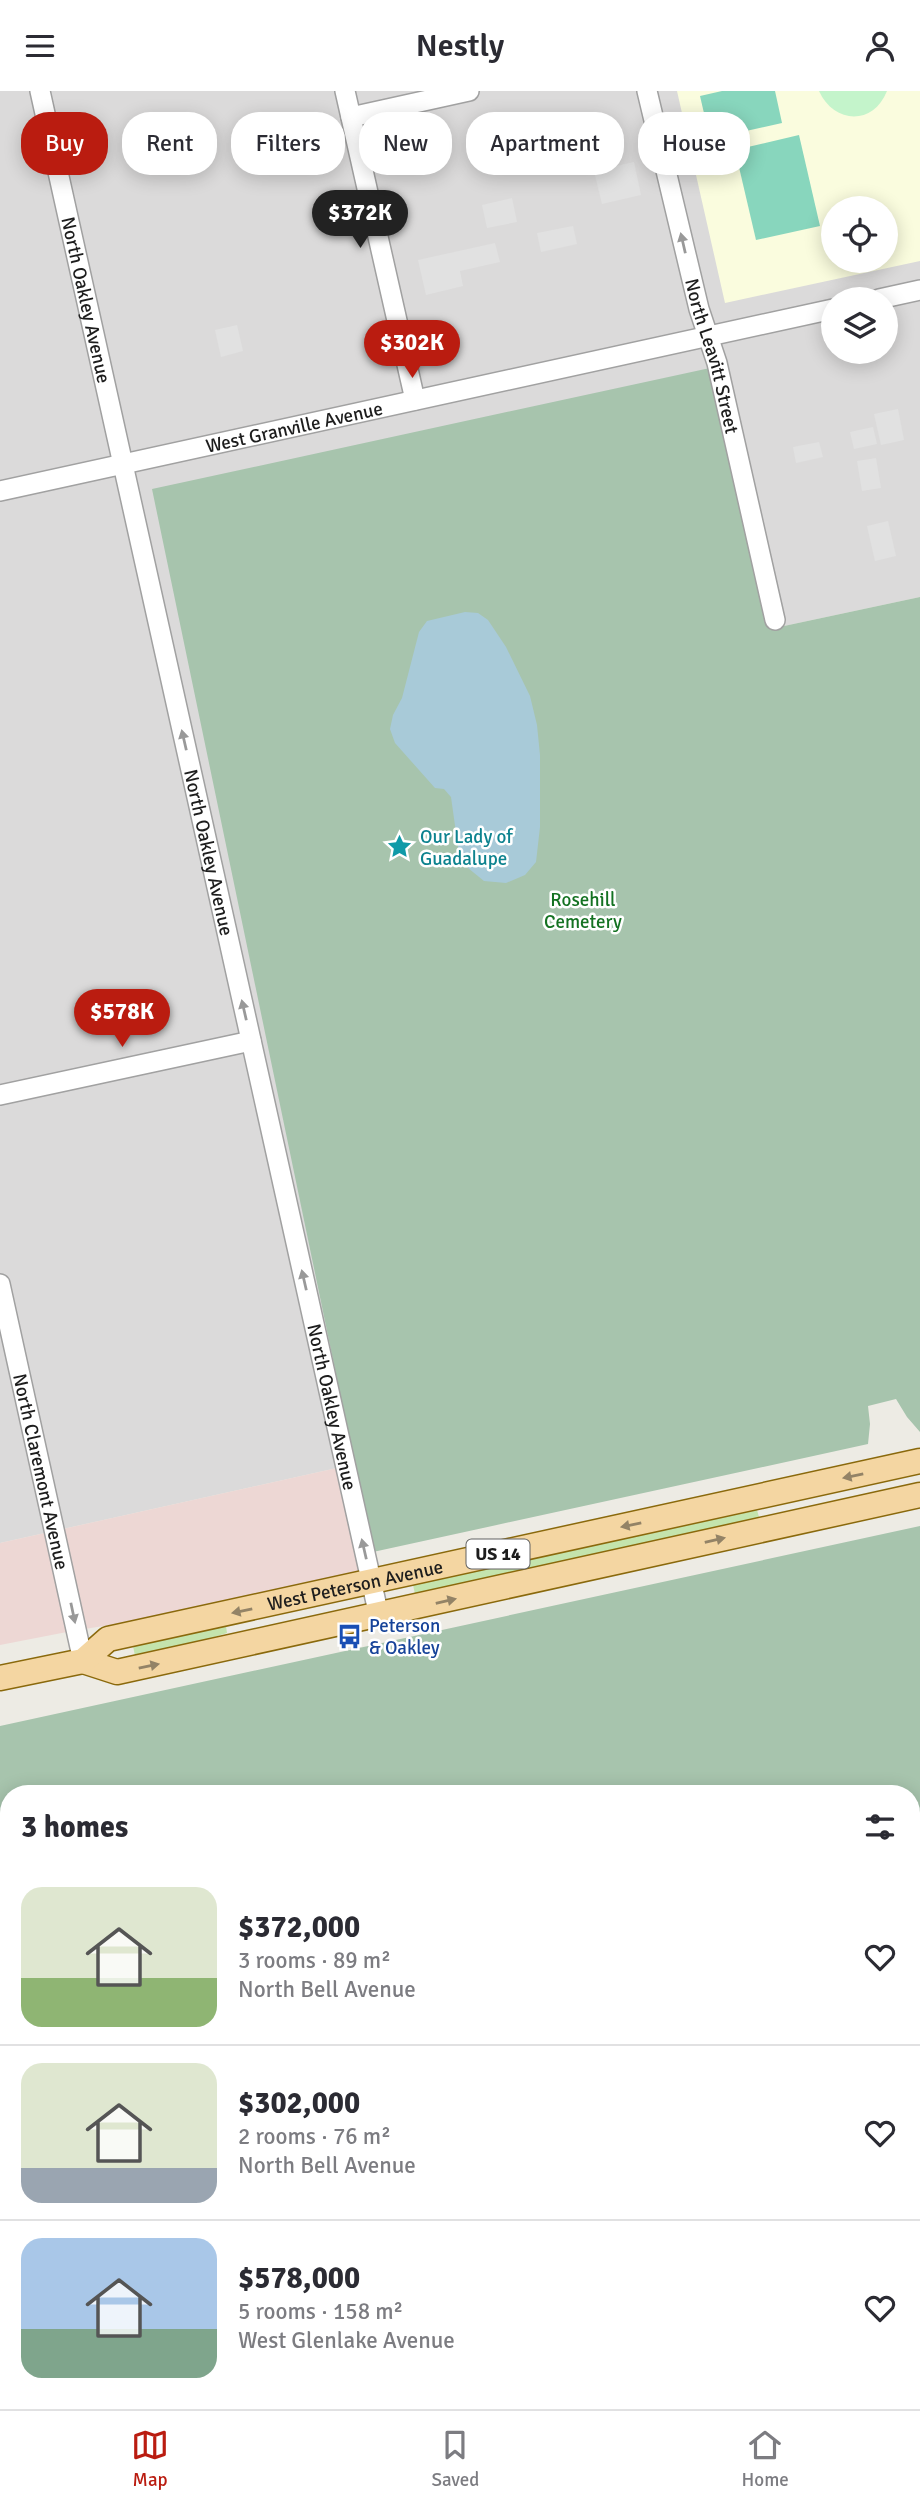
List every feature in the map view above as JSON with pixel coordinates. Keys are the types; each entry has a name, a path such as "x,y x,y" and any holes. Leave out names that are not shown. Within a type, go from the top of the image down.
{"main road":[{"name":"West Peterson Avenue","path":"0,1678 83,1661 108,1640 920,1461"},
{"name":"West Peterson Avenue","path":"83,1661 117,1672 920,1495"}],"street":[{"name":"North Oakley Avenue","path":"40,91 379,1616"},
{"path":"345,91 415,400"},
{"path":"351,117 470,91"},
{"name":"North Leavitt Street","path":"647,91 707,337 717,363 775,620"},
{"path":"898,295 920,290"},
{"name":"West Granville Avenue","path":"0,491 821,312"},
{"path":"0,1095 251,1041"},
{"name":"North Claremont Avenue","path":"0,1284 83,1661"}],"shaded area":[{"path":"0,91 920,91 920,597 770,629 355,1464 0,1543"},
{"path":"677,91 920,91 920,261 898,266 898,196 821,196 821,273 864,273 725,303 696,175 750,175 750,112 682,112"},
{"path":"634,162 641,195 602,204 595,175 624,175 624,164"},
{"path":"512,198 517,222 487,228 482,205"},
{"path":"573,226 577,244 541,252 537,233"},
{"path":"495,243 500,262 460,271 463,286 426,295 418,260"},
{"path":"237,325 243,351 221,357 215,330"},
{"path":"898,409 904,440 881,445 874,414"},
{"path":"873,427 877,444 854,449 850,432"},
{"path":"819,442 823,457 796,463 793,447"},
{"path":"876,458 881,488 862,491 857,461"},
{"path":"888,521 896,556 875,561 867,526"},
{"path":"355,1464 376,1570 179,1614 0,1645 0,1543"}],"green space":[{"path":"722,91 775,91 782,123 750,130 750,112 704,112 700,96"},
{"path":"819,91 887,91 873,110 853,117 834,110"},
{"path":"799,135 820,226 756,240 741,175 750,175 750,146"},
{"name":"Rosehill Cemetery","path":"710,368 770,629 920,597 920,1432 896,1399 868,1406 868,1444 373,1552 152,489"},
{"path":"757,1510 759,1517 738,1524 415,1594 413,1585"},
{"path":"920,1526 920,1785 0,1785 0,1726"},
{"path":"226,1626 227,1633 135,1656 133,1646"}],"water":[{"path":"465,612 478,613 488,620 506,647 530,696 537,725 540,755 540,827 536,862 525,875 506,883 484,881 468,868 459,854 451,797 444,789 435,788 395,743 390,729 393,715 402,698 419,632 427,621"}],"place":[{"name":"Our Lady of Guadalupe","path":"400,847"},
{"name":"Peterson & Oakley","path":"349,1636"}]}
